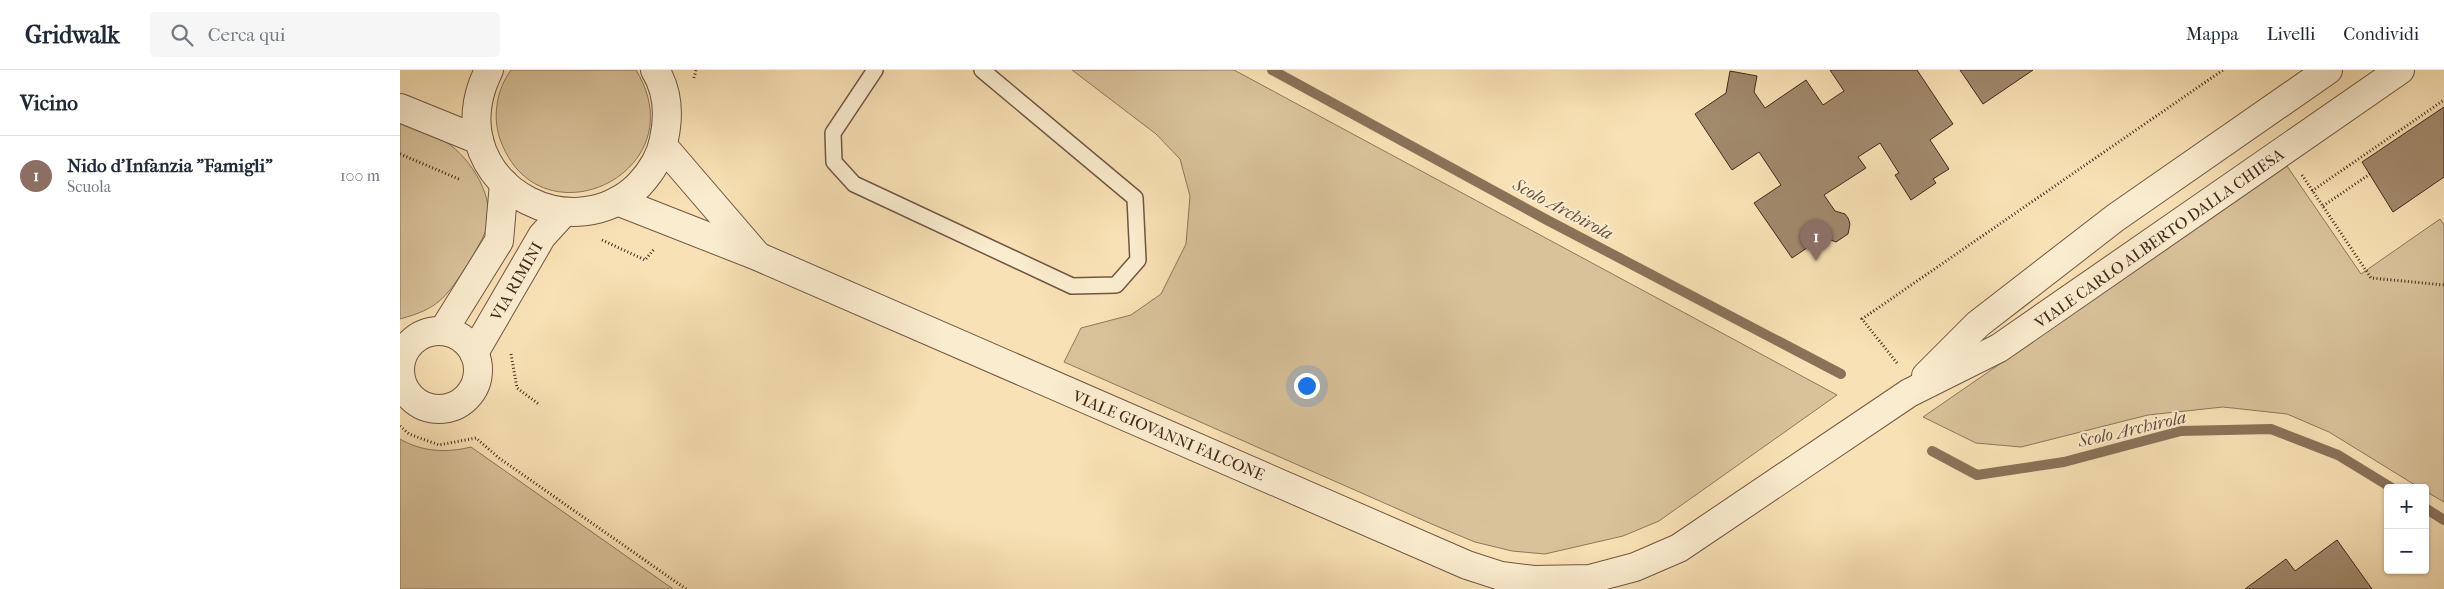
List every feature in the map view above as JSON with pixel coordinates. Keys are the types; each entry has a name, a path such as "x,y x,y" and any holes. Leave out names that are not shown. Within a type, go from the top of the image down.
{"street":[{"path":"489,70 477,103 479,140 485,156 504,183 521,198 541,208 564,212 582,212 617,201 645,178 656,163 663,146 668,124 666,100 660,73"},
{"name":"VIALE CARLO ALBERTO DALLA CHIESA","path":"1912,390 1978,324 2115,218 2328,70"},
{"name":"VIALE CARLO ALBERTO DALLA CHIESA","path":"1590,579 1635,567 1679,548 1912,390 1999,348 2400,70"},
{"path":"400,108 479,140"},
{"name":"VIALE GIOVANNI FALCONE","path":"663,146 757,256"},
{"path":"400,331 436,331 459,335 471,346 474,353 478,373 474,389 460,403 450,408 432,409 420,404 408,395 401,380 400,364 405,351 413,340 436,331 499,241 504,183"},
{"name":"VIALE GIOVANNI FALCONE","path":"617,201 757,256 1467,565 1501,576 1534,580 1590,579"},
{"name":"VIA RIMINI","path":"474,353 542,236 564,212"}],"lane":[{"path":"875,70 833,133 834,162 854,184 1072,286 1116,286 1138,260 1135,198 982,70"}],"path":[{"path":"1912,390 1862,319 2223,70"},
{"path":"2312,191 2444,100"},
{"path":"2285,150 2371,278 2444,285"},
{"path":"2323,206 2370,174"},
{"path":"400,426 409,434 439,445 476,438 498,458 686,589"}],"shaded area":[{"path":"511,70 636,70 650,107 647,140 631,166 606,184 576,192 546,189 519,172 500,139 496,121 499,94"},
{"path":"1072,70 1234,70 1837,395 1659,521 1623,536 1545,554 1512,551 1475,542 1441,528 1064,362 1081,328 1131,315 1161,294 1186,244 1190,196 1180,159 1156,134"},
{"path":"400,122 441,139 464,158 480,180 488,205 488,218 482,240 459,278 446,295 432,307 400,319"},
{"path":"2287,166 2361,274 2440,219 2444,225 2444,502 2429,493 2429,484 2414,484 2329,432 2287,414 2223,407 2148,415 2021,447 1976,443 1923,417"},
{"path":"400,439 426,449 444,451 471,447 673,589 400,589"}],"building":[{"path":"1830,70 1917,70 1953,124 1930,140 1949,169 1933,179 1936,183 1911,200 1895,175 1899,173 1880,143 1858,157 1866,168 1824,195 1835,211 1845,214 1848,218 1850,224 1848,234 1836,242 1823,237 1792,258 1754,203 1781,185 1759,152 1732,170 1695,114 1726,93 1730,71 1757,76 1754,92 1765,108 1806,80 1823,105 1844,91"},
{"path":"1960,70 2033,70 1983,104"},
{"path":"2444,107 2444,177 2393,212 2362,162"},
{"path":"2337,540 2372,589 2245,589 2286,559 2295,571"}],"waterway":[{"name":"Scolo Archirola","path":"1272,70 1547,220 1841,374"},
{"name":"Scolo Archirola","path":"1932,451 1977,475 2064,462 2181,431 2271,429 2338,455 2385,484"},
{"name":"Scolo Archirola","path":"2429,511 2444,520"}],"place":[{"name":"Nido d'Infanzia \"Famigli\"","path":"1816,261"}]}
